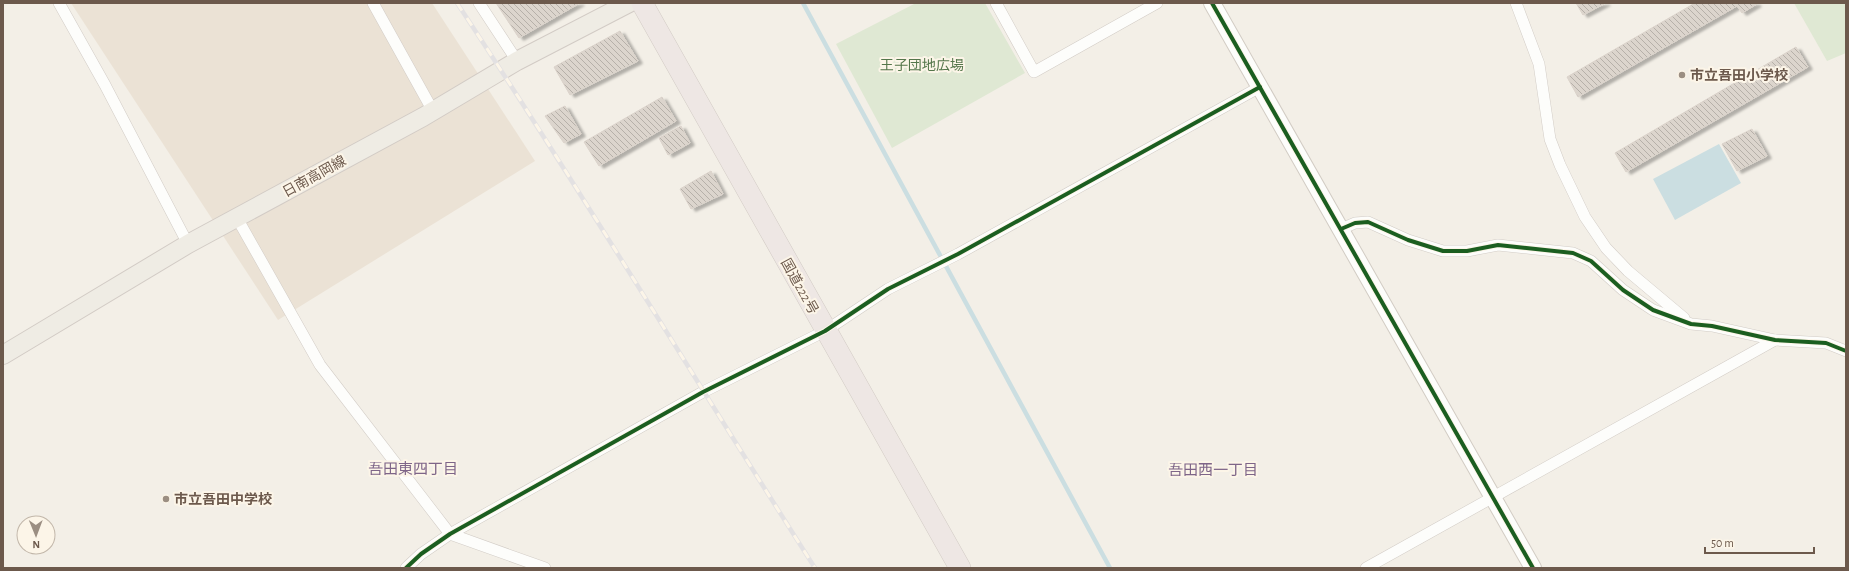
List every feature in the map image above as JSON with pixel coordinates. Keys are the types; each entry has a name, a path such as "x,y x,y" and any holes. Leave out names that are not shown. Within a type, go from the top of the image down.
{"highway":[{"name":"国道222号","path":"642,3 825,331 960,568"}],"main road":[{"name":"日南高岡線","path":"3,356 188,244 433,111 517,61 629,3"}],"street":[{"path":"60,3 105,85 188,244"},
{"path":"373,3 433,111"},
{"path":"479,3 517,61"},
{"path":"996,3 1034,72 1157,3"},
{"path":"1212,3 1260,86 1308,175 1341,229 1533,568"},
{"path":"1516,3 1539,64 1550,139 1560,165 1585,217 1606,248 1628,271 1691,324"},
{"path":"406,568 421,554 450,534 715,386 825,331 888,289 958,254 1260,86"},
{"path":"237,218 320,366 450,534 545,568"},
{"path":"1341,229 1355,223 1368,222 1408,240 1443,251 1467,251 1498,245 1573,252 1591,261 1623,290 1653,310 1691,324 1712,326 1775,340 1826,343 1846,351"},
{"path":"1366,568 1493,498 1675,394 1775,340"}],"shaded area":[{"path":"71,3 432,3 535,161 278,320"},
{"path":"1719,144 1741,183 1675,220 1653,179"}],"green space":[{"name":"王子団地広場","path":"916,3 985,3 1025,73 892,148 836,44"},
{"path":"1794,3 1846,3 1846,53 1827,61"}],"building":[{"path":"496,3 580,3 519,38"},
{"path":"1576,3 1606,3 1583,15"},
{"path":"1695,3 1757,4 1742,13 1737,6 1578,97 1567,77"},
{"path":"620,31 638,61 570,95 554,67"},
{"path":"1796,47 1808,67 1626,172 1615,153"},
{"path":"662,97 676,121 599,166 584,142"},
{"path":"565,106 581,134 564,143 545,116"},
{"path":"681,126 690,143 668,155 659,138"},
{"path":"1752,129 1767,156 1737,171 1722,144"},
{"path":"711,171 723,194 691,209 680,189"}],"waterway":[{"path":"803,3 1110,568"}],"railway":[{"path":"457,3 593,214 815,568"}],"cycle path":[{"path":"1212,3 1533,568"},
{"path":"406,568 421,554 450,534 703,392 825,331 888,289 958,254 1260,87"},
{"path":"1341,229 1355,223 1368,222 1408,240 1443,251 1467,251 1498,245 1573,253 1591,261 1623,290 1653,310 1691,324 1712,326 1775,340 1826,343 1846,351"}],"place":[{"name":"市立吾田小学校","path":"1682,75"},
{"name":"市立吾田中学校","path":"166,499"}],"district":[{"name":"吾田東四丁目","path":"413,469"},
{"name":"吾田西一丁目","path":"1213,470"}]}
